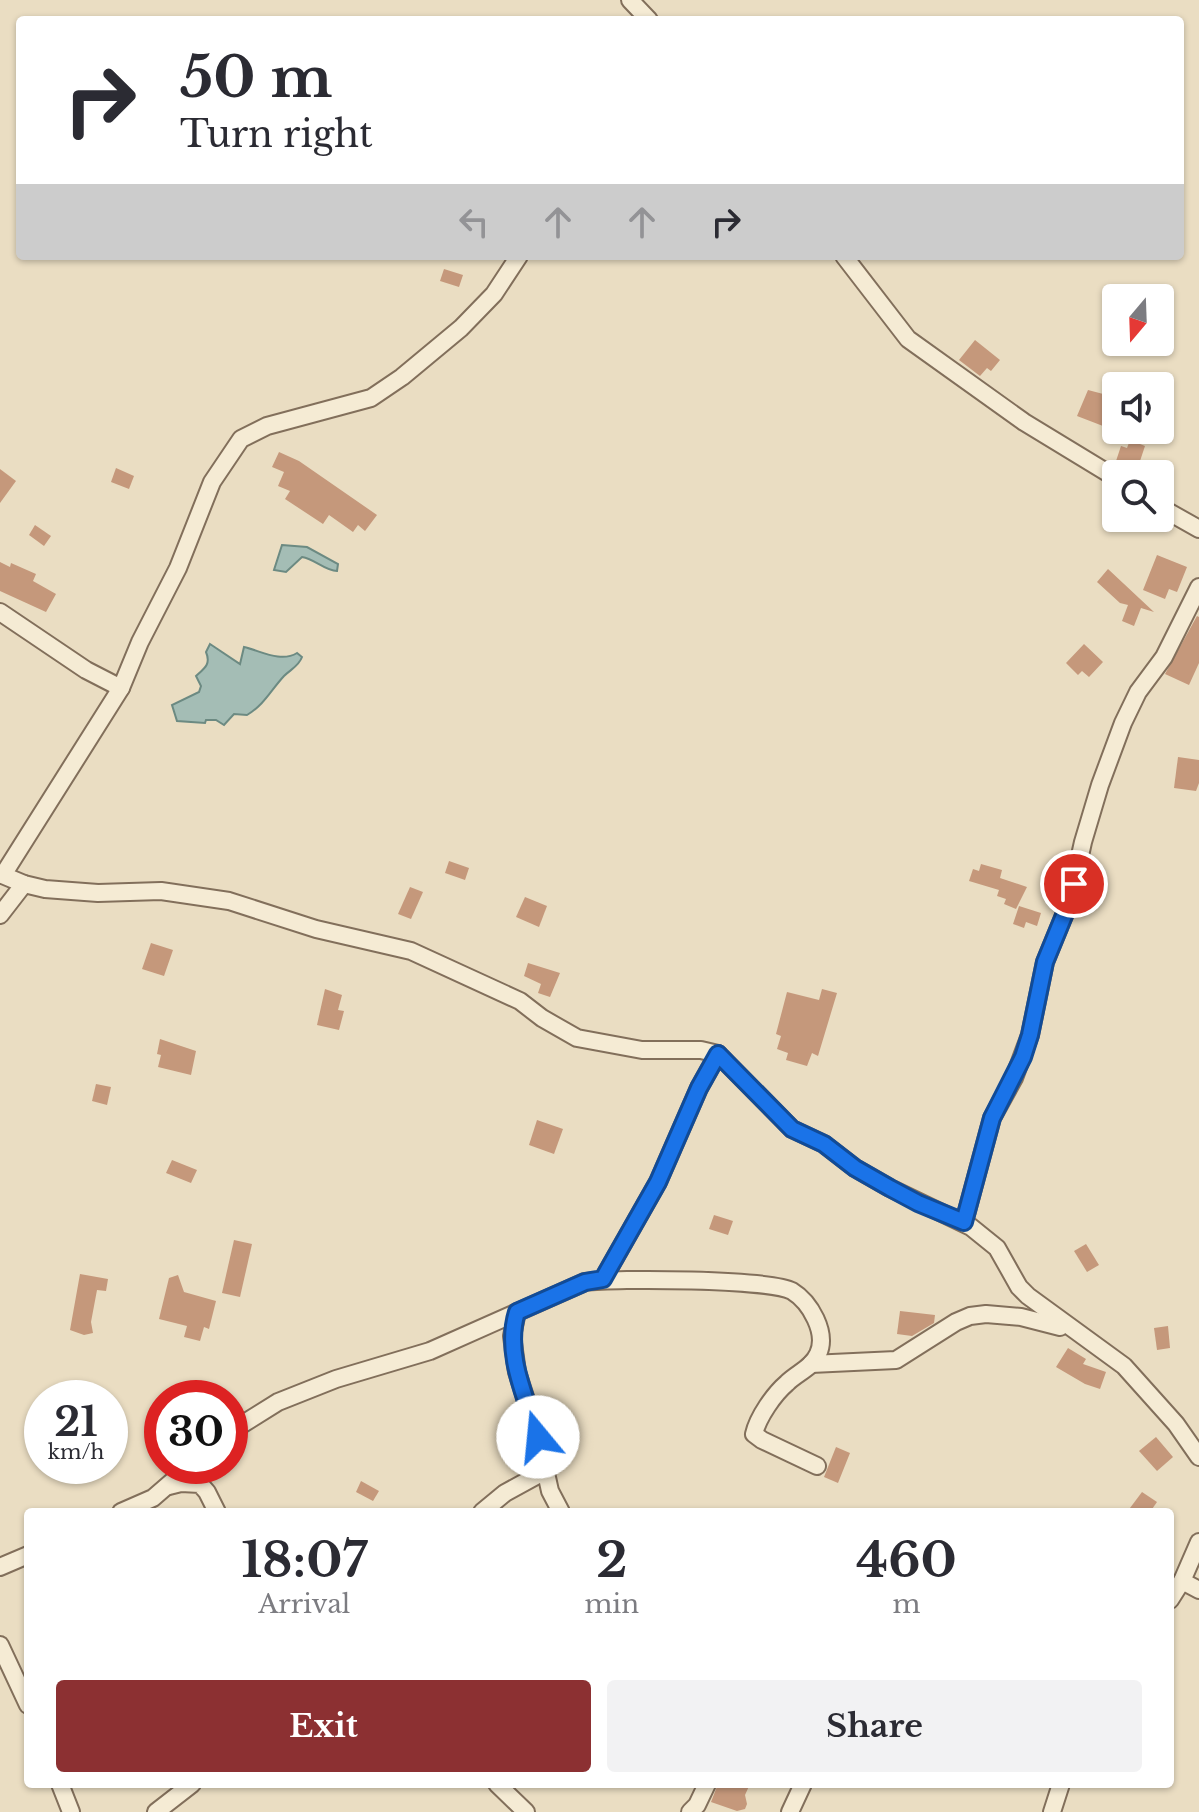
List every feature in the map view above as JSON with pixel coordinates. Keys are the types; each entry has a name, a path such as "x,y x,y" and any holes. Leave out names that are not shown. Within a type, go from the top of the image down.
{"street":[{"path":"630,0 645,16"},
{"path":"516,260 494,294 461,328 402,377 371,398 267,426 241,439 205,497 178,568 140,642 121,688 2,875 45,889 98,893 161,891 229,901 316,929 394,945 422,955 520,1001 577,1038 642,1050 701,1050 718,1054 792,1129 824,1144 855,1168 890,1188 964,1222 997,1248 1019,1287 1124,1366 1176,1424 1199,1457"},
{"path":"847,260 915,345 1024,422 1102,469"},
{"path":"1174,515 1199,529"},
{"path":"964,1222 992,1118 1014,1078 1030,1035 1045,962 1070,901 1100,785 1138,692 1164,657 1199,587"},
{"path":"0,612 86,670 121,688"},
{"path":"0,915 24,884"},
{"path":"603,1279 658,1182 699,1088 718,1054"},
{"path":"248,1418 336,1379 430,1351 585,1282 603,1279 752,1285 792,1292 819,1327 821,1344 818,1355 775,1396 754,1434 817,1466"},
{"path":"517,1312 512,1336 517,1372 547,1470 550,1491 559,1508"},
{"path":"811,1364 896,1360 956,1322 986,1314 1048,1322 1077,1332"},
{"path":"487,1508 505,1493 547,1470"},
{"path":"130,1508 153,1498 168,1486 181,1483 205,1487 215,1508"},
{"path":"1174,1593 1199,1542"},
{"path":"0,1567 24,1557"},
{"path":"1182,1581 1199,1590"},
{"path":"0,1645 24,1696"},
{"path":"62,1788 71,1812"},
{"path":"156,1812 187,1788"},
{"path":"501,1788 526,1812"},
{"path":"690,1812 705,1788"},
{"path":"790,1812 801,1788"},
{"path":"1052,1812 1060,1788"}],"water":[{"path":"282,545 307,547 338,564 337,571 302,557 286,572 274,570"},
{"path":"210,644 240,664 244,647 278,657 297,653 302,657 263,702 247,715 234,714 224,725 216,720 206,720 205,723 177,721 172,705 199,692 201,686 196,676 206,666 206,652"}],"building":[{"path":"444,269 463,275 459,287 440,281"},
{"path":"975,340 1000,360 991,371 987,368 980,376 959,360"},
{"path":"1088,390 1102,394 1102,426 1077,416"},
{"path":"1128,444 1145,446 1140,460 1116,460 1121,446 1127,448"},
{"path":"279,452 299,461 377,515 365,531 358,525 353,532 329,515 323,524 285,499 290,491 278,486 284,472 272,467"},
{"path":"116,468 134,476 129,489 111,482"},
{"path":"0,469 16,481 0,503"},
{"path":"35,525 51,536 44,546 29,535"},
{"path":"1157,555 1187,567 1177,592 1169,589 1165,599 1143,590"},
{"path":"0,562 10,567 11,563 36,574 33,581 56,594 46,612 0,591"},
{"path":"1108,569 1154,612 1141,608 1134,626 1122,621 1128,605 1120,603 1097,582"},
{"path":"1197,616 1199,663 1189,685 1165,674"},
{"path":"1084,644 1103,662 1089,677 1082,671 1078,675 1066,663"},
{"path":"1178,757 1199,760 1196,791 1174,788"},
{"path":"449,861 469,868 465,880 445,873"},
{"path":"981,864 1002,870 1000,878 1027,887 1016,909 1004,904 1006,899 997,896 999,890 969,881 973,869 979,871"},
{"path":"410,887 423,892 411,919 398,914"},
{"path":"525,897 547,906 539,927 516,917"},
{"path":"1019,906 1041,913 1037,926 1026,922 1024,928 1013,924"},
{"path":"151,943 173,950 164,976 142,969"},
{"path":"528,963 560,973 550,997 538,993 541,984 524,976"},
{"path":"325,989 342,995 338,1010 344,1011 339,1030 317,1025"},
{"path":"822,989 837,993 818,1056 812,1053 807,1066 786,1060 788,1053 777,1049 781,1036 776,1034 787,992 819,1000"},
{"path":"160,1039 196,1051 191,1075 158,1067"},
{"path":"96,1084 111,1087 107,1105 92,1101"},
{"path":"537,1120 563,1129 554,1154 529,1145"},
{"path":"172,1160 197,1170 191,1183 166,1173"},
{"path":"714,1215 733,1221 728,1235 709,1229"},
{"path":"234,1240 252,1244 240,1297 222,1293"},
{"path":"1086,1244 1099,1265 1087,1272 1074,1251"},
{"path":"80,1274 108,1279 106,1291 97,1290 91,1322 93,1333 84,1335 70,1330"},
{"path":"178,1275 184,1292 216,1301 209,1329 204,1327 200,1341 184,1337 187,1326 159,1319 169,1278"},
{"path":"900,1311 935,1315 934,1323 912,1336 897,1334"},
{"path":"1168,1326 1170,1348 1157,1350 1154,1328"},
{"path":"1068,1348 1086,1359 1083,1364 1106,1372 1100,1389 1056,1367"},
{"path":"1156,1437 1173,1457 1157,1471 1139,1451"},
{"path":"836,1447 850,1453 838,1483 824,1477"},
{"path":"361,1481 379,1491 373,1501 356,1492"},
{"path":"1142,1492 1157,1502 1153,1508 1130,1508"},
{"path":"716,1788 748,1788 745,1809 737,1811 711,1802"}],"route":[{"path":"538,1437 517,1372 512,1336 517,1312 571,1287 603,1279 658,1182 699,1088 718,1054 792,1129 824,1144 855,1168 890,1188 964,1222 992,1118 1023,1057 1045,962 1074,884"}]}
